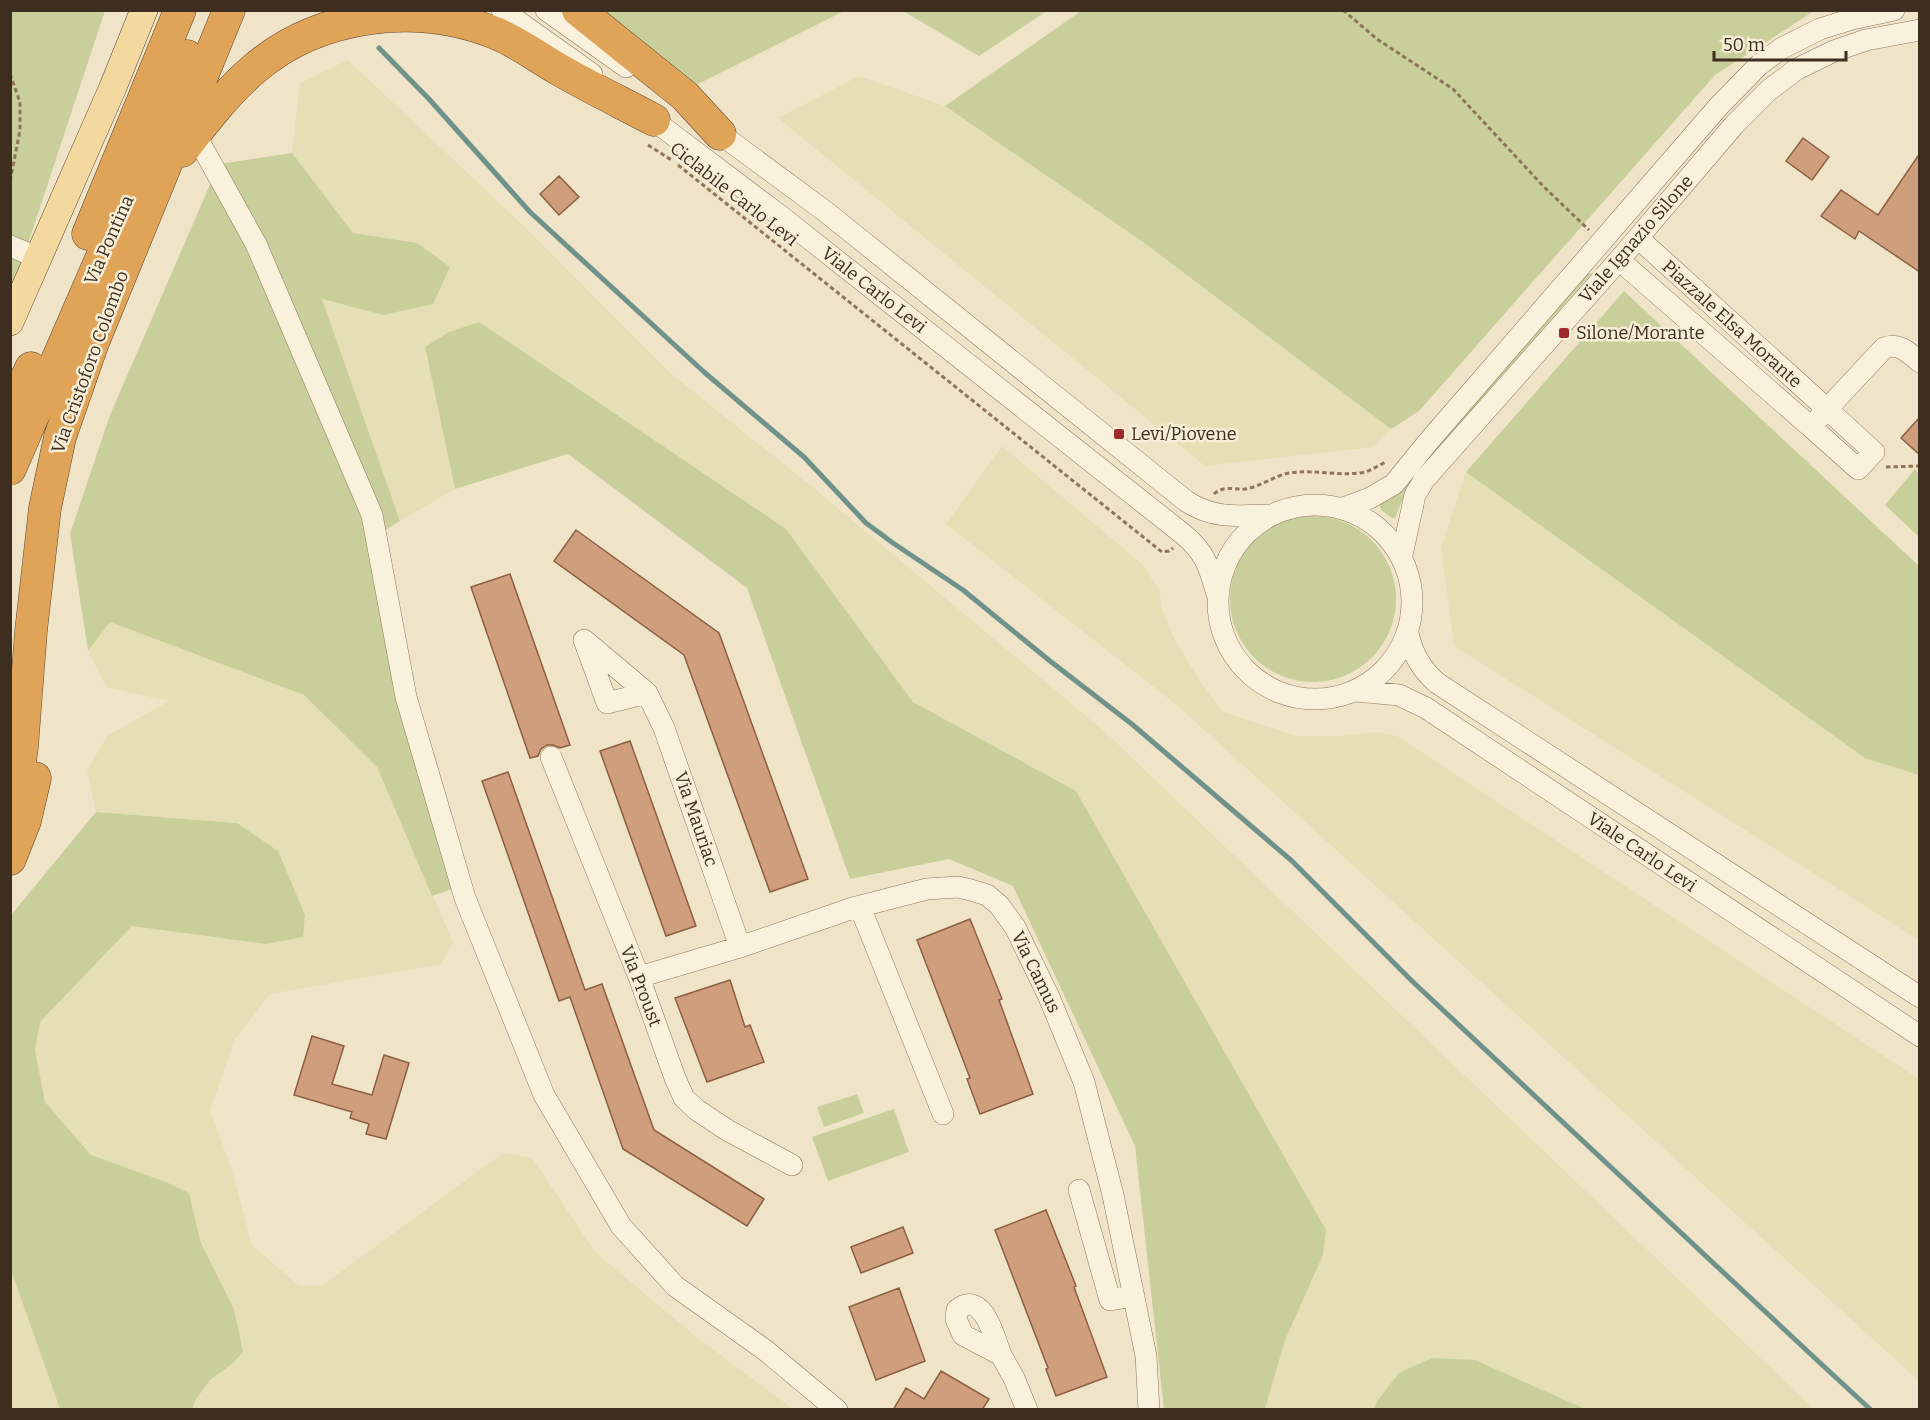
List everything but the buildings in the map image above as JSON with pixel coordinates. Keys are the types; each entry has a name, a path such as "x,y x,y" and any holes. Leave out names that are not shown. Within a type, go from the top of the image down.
{"highway":[{"path":"10,413 42,345 180,10"},
{"name":"Via Pontina","path":"10,469 143,162 205,10"},
{"name":"Via Cristoforo Colombo","path":"10,803 19,769 33,610 45,508 55,458 68,411 92,345 229,10"},
{"path":"578,10 686,96 720,134"},
{"path":"160,180 230,93 270,56 322,30 345,23 390,16 419,16 458,21 496,33 530,50 651,132"},
{"path":"10,860 31,797 38,766 42,727 48,592 45,508"}],"main road":[{"path":"113,87 128,10"},
{"path":"10,322 113,87 144,10"}],"street":[{"name":"Viale Carlo Levi","path":"502,10 572,59 651,132 783,218 1183,534 1197,546 1206,558 1217,594"},
{"name":"Viale Carlo Levi","path":"546,10 826,212 1186,501 1201,510 1219,515 1270,515"},
{"name":"Viale Ignazio Silone","path":"1343,508 1370,498 1394,484 1654,180 1729,95 1759,65 1782,48 1820,29 1894,10"},
{"name":"Viale Ignazio Silone","path":"1402,555 1415,495 1424,480 1620,260 1744,114 1788,75 1817,59 1845,46 1920,30"},
{"path":"195,134 256,244 372,514 406,697 465,897 544,1095 621,1226 675,1286 765,1350 837,1410"},
{"name":"Piazzale Elsa Morante","path":"1620,260 1858,469 1874,452 1638,238"},
{"path":"10,246 39,258"},
{"path":"1811,427 1881,350 1889,346 1899,347 1920,362"},
{"path":"1306,504 1343,508 1364,517 1382,531 1402,555 1412,590 1412,612 1408,633 1396,657 1378,676 1356,691 1337,697 1296,698 1277,692 1259,682 1243,669 1231,652 1222,634 1218,614 1217,594 1221,575 1233,548 1253,526 1270,515 1306,504"},
{"name":"Viale Carlo Levi","path":"1408,633 1417,659 1437,683 1920,997"},
{"name":"Viale Carlo Levi","path":"1356,691 1399,695 1426,708 1920,1036"},
{"name":"Via Mauriac","path":"647,693 664,728 740,947"},
{"name":"Via Proust","path":"551,757 639,977 684,1098 697,1110 727,1130 792,1165"},
{"name":"Via Camus","path":"639,977 740,947 860,906 927,890 958,887 987,896 999,905 1015,927 1049,997 1084,1082 1113,1195 1146,1356 1149,1410"},
{"path":"860,906 943,1114"},
{"path":"1079,1190 1110,1300 1134,1296"},
{"path":"1001,1355 1014,1378 1027,1410"}],"path":[{"path":"1343,10 1377,39 1453,89 1544,187 1593,234"},
{"path":"10,74 20,102 20,130 10,182"},
{"name":"Ciclabile Carlo Levi","path":"651,132 673,161 1162,552 1169,552 1174,546"},
{"path":"1865,461 1874,468 1920,466"},
{"path":"1210,498 1221,489 1233,487 1245,489 1288,474 1317,471 1356,474 1386,462"}],"shaded area":[{"path":"348,60 528,230 669,372 815,489 1104,731 1814,1409 1585,1409 1475,1360 1377,1401 1374,1409 1265,1409 1285,1340 1076,791 913,702 786,529 425,348 455,489 400,521 322,299 383,315 417,243 353,233 292,153 300,83"},
{"path":"859,76 945,106 1143,242 1391,429 1373,447 1205,466 778,118"},
{"path":"1002,446 1142,564 1159,590 1163,612 1174,638 1198,678 1223,712 1297,736 1341,736 1377,732 1397,736 1919,1079 1919,1381 1178,706 946,524"},
{"path":"1466,472 1865,757 1919,775 1919,940 1454,646 1441,548"},
{"path":"110,622 304,695 377,767 453,942 441,964 270,994 235,1039 210,1110 232,1170 252,1245 299,1286 323,1285 503,1153 532,1158 595,1252 694,1335 793,1409 192,1409 210,1380 232,1364 234,1309 201,1243 189,1194 166,1182 91,1155 45,1102 35,1050 40,1022 132,926 266,944 303,937 238,823 96,812 87,771 107,736 169,701 106,687 88,651"},
{"path":"11,1270 60,1409 11,1409"}],"green space":[{"path":"11,11 105,11 11,295"},
{"path":"595,11 844,11 696,85"},
{"path":"903,11 1047,11 979,56"},
{"path":"1081,11 1814,11 1715,75 1419,411 1391,429 1143,242 945,106"},
{"path":"292,153 353,233 417,243 450,267 433,304 383,315 322,299 400,521 376,536 462,886 432,896 377,767 304,695 110,622 88,651 70,534 110,415 219,164"},
{"path":"1587,272 1591,274 1440,446 1437,444"},
{"path":"1624,291 1919,566 1919,775 1865,758 1466,472"},
{"path":"479,322 786,529 913,702 1076,791 1326,1230 1323,1255 1285,1340 1265,1409 1164,1409 1135,1146 1013,886 949,859 850,879 747,588 568,454 455,489 425,347 449,332"},
{"path":"1431,452 1433,455 1407,489 1395,518 1392,518 1381,510 1379,503"},
{"path":"1915,469 1919,473 1919,537 1885,505"},
{"path":"1313,516 1345,522 1372,540 1390,567 1396,599 1390,631 1372,658 1345,676 1313,682 1281,676 1254,658 1236,631 1230,599 1236,567 1254,540 1281,522"},
{"path":"96,812 237,823 278,851 305,915 303,937 266,944 132,926 40,1022 35,1050 45,1102 91,1155 166,1182 189,1193 201,1243 234,1309 243,1352 232,1364 210,1380 192,1409 60,1409 11,1270 11,915"},
{"path":"857,1094 864,1113 824,1127 817,1107"},
{"path":"894,1109 909,1152 828,1181 812,1137"},
{"path":"1432,1358 1475,1360 1585,1409 1374,1409 1377,1401 1399,1373"}],"waterway":[{"path":"379,48 429,99 530,212 704,372 804,457 866,523 963,590 1133,725 1292,861 1413,982 1871,1410"}],"place":[{"name":"Silone/Morante","path":"1564,333"},
{"name":"Levi/Piovene","path":"1119,434"}]}
